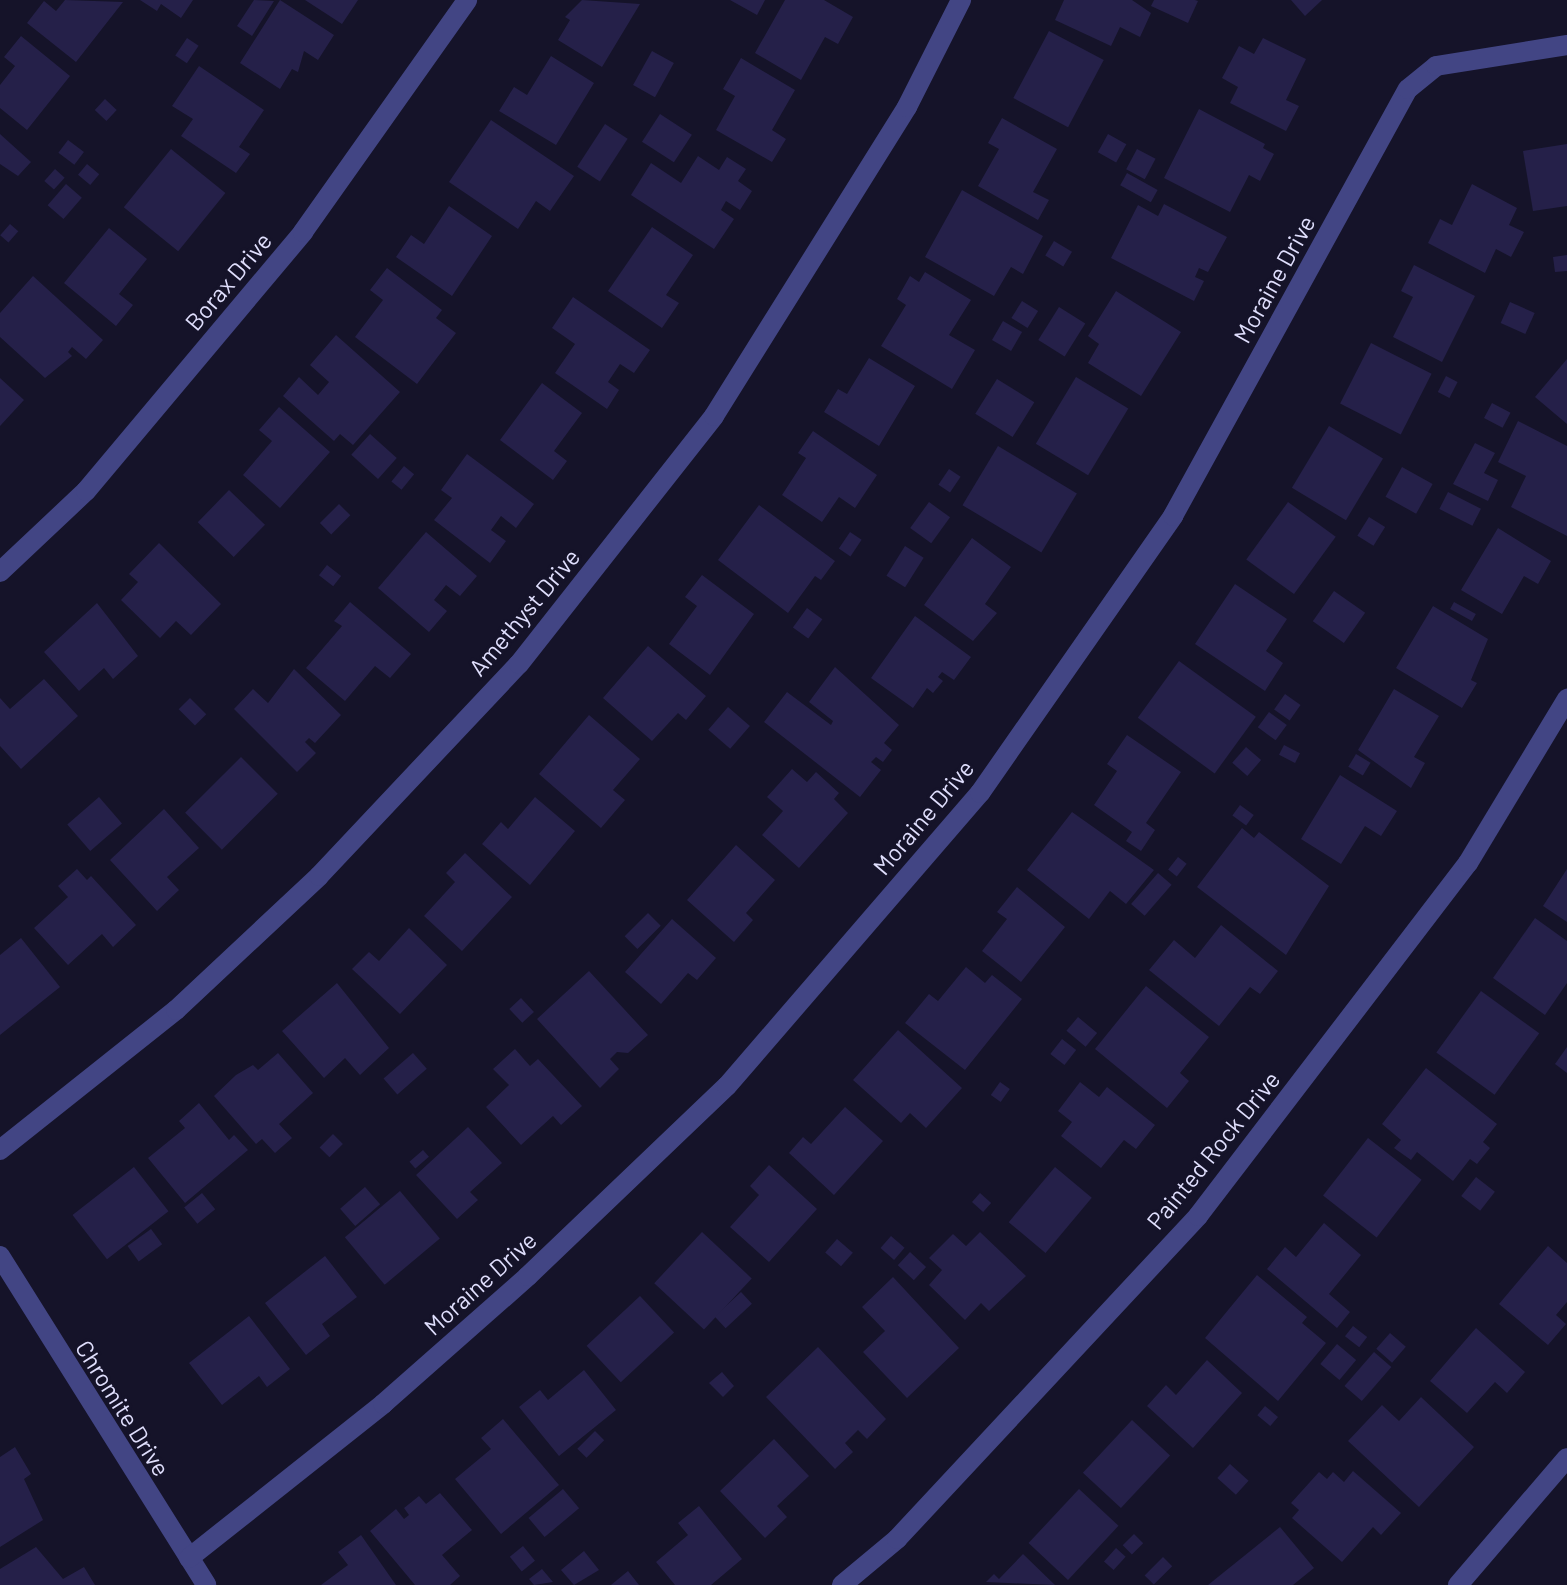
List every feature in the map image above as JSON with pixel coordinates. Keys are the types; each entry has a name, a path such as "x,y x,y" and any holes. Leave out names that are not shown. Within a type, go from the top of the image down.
{"street":[{"name":"Borax Drive","path":"0,572 86,491 303,232 467,0"},
{"name":"Amethyst Drive","path":"0,1150 176,1010 319,876 519,664 714,416 907,107 961,0"},
{"name":"Moraine Drive","path":"189,1558 383,1404 528,1276 727,1086 980,793 1173,516 1408,89 1436,66 1567,45"},
{"name":"Painted Rock Drive","path":"842,1585 897,1539 1198,1216 1468,863 1567,699"},
{"name":"Chromite Drive","path":"0,1256 206,1585"},
{"path":"1458,1585 1567,1458"}],"building":[{"path":"65,0 123,2 76,62 27,23 44,1 56,11"},
{"path":"140,0 193,0 181,18 161,4 157,11"},
{"path":"254,0 274,1 252,36 237,26"},
{"path":"280,0 334,35 318,60 304,51 298,72 292,69 280,89 240,63"},
{"path":"305,0 358,0 342,24"},
{"path":"582,0 640,4 602,67 558,40 570,20 565,17"},
{"path":"730,0 765,0 757,15"},
{"path":"785,0 824,0 853,17 838,44 825,37 801,80 755,53"},
{"path":"1064,0 1132,0 1151,13 1140,37 1120,27 1111,46 1055,20"},
{"path":"1154,0 1198,1 1188,23 1151,6"},
{"path":"1291,0 1322,0 1305,16"},
{"path":"1049,31 1104,60 1068,127 1013,98"},
{"path":"21,36 70,76 27,130 0,108 0,85 15,66 4,57"},
{"path":"187,38 199,46 187,63 175,55"},
{"path":"1263,38 1306,59 1286,100 1299,106 1286,131 1230,103 1238,87 1222,78 1239,46 1254,54"},
{"path":"652,51 674,63 655,97 633,85"},
{"path":"551,56 594,83 556,145 499,111 514,87 527,95"},
{"path":"741,58 795,90 772,130 786,139 772,162 716,130 735,96 723,89"},
{"path":"199,66 264,110 239,147 250,154 236,173 181,136 193,119 172,106"},
{"path":"105,99 117,110 106,121 95,110"},
{"path":"1199,109 1265,144 1263,148 1274,154 1260,181 1249,175 1230,212 1164,178"},
{"path":"660,114 692,135 674,162 642,142"},
{"path":"1002,118 1057,149 1033,192 1049,200 1038,220 978,186 999,149 988,143"},
{"path":"491,120 574,176 550,211 536,201 518,229 449,182"},
{"path":"605,124 628,139 600,181 577,167"},
{"path":"0,134 31,162 18,176 0,164"},
{"path":"1108,134 1126,144 1116,163 1098,152"},
{"path":"68,140 84,152 74,165 58,153"},
{"path":"1567,144 1567,206 1533,211 1523,151"},
{"path":"171,149 225,193 178,251 124,207"},
{"path":"1137,149 1156,159 1145,179 1126,169"},
{"path":"698,156 719,170 727,157 746,169 738,181 752,191 740,210 726,201 721,210 734,219 714,249 631,195 651,163 681,183"},
{"path":"87,164 99,174 90,185 78,175"},
{"path":"55,169 65,178 54,190 44,181"},
{"path":"1127,173 1158,190 1151,202 1120,185"},
{"path":"66,184 82,198 63,219 48,205"},
{"path":"1472,184 1517,208 1509,225 1524,232 1511,257 1496,249 1485,273 1428,243 1440,219 1452,225"},
{"path":"962,190 1043,236 1023,274 1011,267 994,296 925,257"},
{"path":"1164,204 1227,237 1208,272 1199,268 1195,277 1204,281 1194,301 1111,258 1138,205 1158,216"},
{"path":"449,206 492,236 452,296 396,257 411,235 424,244"},
{"path":"10,224 18,231 8,243 0,235"},
{"path":"652,227 693,255 666,295 679,303 662,328 608,291"},
{"path":"109,228 147,259 119,294 133,305 116,326 64,283"},
{"path":"1054,241 1072,252 1063,266 1045,256"},
{"path":"1567,255 1567,271 1555,272 1553,257"},
{"path":"1414,265 1475,296 1442,362 1393,337 1413,297 1401,291"},
{"path":"387,268 442,310 436,318 456,333 417,384 355,337 383,300 370,290"},
{"path":"925,272 971,300 949,335 975,350 952,389 881,346 906,305 897,299 910,276 919,282"},
{"path":"33,276 103,340 86,359 72,347 68,352 72,356 45,378 0,337 0,313"},
{"path":"1116,291 1181,332 1141,396 1088,363 1099,344 1088,336"},
{"path":"573,297 650,350 634,373 620,364 608,382 619,390 607,409 555,373 575,344 552,328"},
{"path":"1022,301 1038,311 1028,328 1011,318"},
{"path":"1510,302 1535,313 1525,334 1501,323"},
{"path":"1059,307 1085,323 1065,357 1038,340"},
{"path":"1003,321 1022,332 1011,351 992,340"},
{"path":"336,335 400,392 353,445 340,434 334,441 283,396 299,377 318,395 329,382 310,365"},
{"path":"1371,343 1432,374 1401,434 1340,404"},
{"path":"869,358 915,386 879,446 824,412 838,389 847,394"},
{"path":"1567,359 1567,424 1535,397"},
{"path":"1446,376 1458,382 1449,398 1438,392"},
{"path":"1076,377 1128,408 1088,475 1036,444"},
{"path":"0,378 24,400 0,426"},
{"path":"997,379 1034,402 1013,437 975,414"},
{"path":"542,383 582,413 554,451 567,461 553,480 500,440"},
{"path":"1492,403 1511,413 1503,428 1484,418"},
{"path":"279,407 330,452 280,508 243,475 272,441 259,430"},
{"path":"1518,421 1567,446 1567,536 1511,507 1526,476 1498,462"},
{"path":"1329,426 1383,458 1346,520 1292,488"},
{"path":"813,431 877,475 855,508 839,497 822,522 782,495 806,458 798,453"},
{"path":"370,434 397,458 378,479 351,455"},
{"path":"1475,443 1495,453 1484,473 1498,480 1488,501 1453,484"},
{"path":"998,446 1077,493 1041,553 962,505"},
{"path":"467,454 534,504 516,528 501,516 491,530 506,541 490,563 434,520 452,498 441,490"},
{"path":"404,466 414,474 402,490 391,482"},
{"path":"1402,467 1433,484 1416,514 1386,497"},
{"path":"949,469 961,477 950,493 938,485"},
{"path":"229,490 265,525 234,557 198,522"},
{"path":"1448,492 1481,509 1472,526 1439,509"},
{"path":"929,502 950,517 931,543 910,528"},
{"path":"1288,502 1336,537 1294,594 1246,559"},
{"path":"339,504 350,515 331,534 320,523"},
{"path":"759,505 835,561 821,580 815,576 788,613 718,560"},
{"path":"1369,517 1385,527 1373,546 1357,536"},
{"path":"1498,528 1551,561 1538,584 1524,576 1502,614 1461,590"},
{"path":"426,532 477,576 460,596 446,585 434,600 447,611 429,632 378,588"},
{"path":"850,532 862,540 850,556 839,549"},
{"path":"972,538 1011,567 985,604 997,613 973,641 924,605"},
{"path":"159,543 221,604 191,635 176,621 160,638 121,600 138,582 129,574"},
{"path":"905,546 924,558 905,587 886,576"},
{"path":"327,565 341,576 333,586 319,575"},
{"path":"702,575 754,614 710,675 669,644 697,606 685,597"},
{"path":"1235,584 1287,619 1266,651 1283,663 1265,691 1195,644"},
{"path":"1334,591 1365,613 1344,643 1313,621"},
{"path":"350,602 411,654 390,678 375,666 345,701 306,668 342,626 334,621"},
{"path":"1454,602 1476,614 1472,621 1450,609"},
{"path":"97,603 138,656 113,679 104,668 79,691 44,652"},
{"path":"1433,606 1488,639 1471,680 1477,683 1462,708 1396,668"},
{"path":"807,608 822,619 808,639 793,627"},
{"path":"915,616 971,657 954,680 942,672 938,677 943,681 933,693 927,688 913,708 871,678"},
{"path":"648,646 706,696 686,720 678,713 652,741 603,698"},
{"path":"1179,661 1256,717 1215,773 1138,718"},
{"path":"835,667 899,725 884,743 892,750 883,762 876,757 871,762 881,770 860,797 764,722 787,692 831,725 833,721 809,702"},
{"path":"294,669 341,715 315,743 309,738 305,742 316,753 297,772 234,709 253,689 268,703"},
{"path":"44,679 78,716 21,769 0,746 0,698 10,709"},
{"path":"1394,689 1439,716 1414,757 1425,763 1411,788 1358,750"},
{"path":"1285,694 1301,705 1290,720 1274,710"},
{"path":"190,698 206,714 195,726 179,709"},
{"path":"728,707 750,726 730,749 708,730"},
{"path":"1269,712 1287,725 1276,740 1258,727"},
{"path":"589,715 640,759 613,790 625,800 601,828 539,774"},
{"path":"1127,735 1181,772 1146,823 1155,830 1141,851 1126,841 1132,832 1094,805 1117,771 1107,764"},
{"path":"1284,745 1300,753 1295,763 1279,755"},
{"path":"1246,747 1261,760 1247,776 1232,763"},
{"path":"1356,754 1371,763 1363,776 1348,767"},
{"path":"241,757 278,794 222,850 185,813"},
{"path":"792,769 807,782 816,772 839,793 834,799 848,813 799,868 762,835 783,811 767,797"},
{"path":"1340,775 1397,811 1381,836 1365,826 1341,864 1301,839"},
{"path":"99,797 122,823 90,851 67,825"},
{"path":"535,797 575,831 530,885 482,844 501,822 508,829"},
{"path":"1240,805 1254,815 1246,826 1232,816"},
{"path":"164,809 199,848 167,877 179,890 157,911 110,860"},
{"path":"1072,812 1154,870 1126,904 1110,891 1089,919 1027,870"},
{"path":"1242,828 1254,838 1259,832 1329,886 1286,955 1197,887"},
{"path":"736,845 775,880 746,913 753,920 734,942 687,900"},
{"path":"465,853 512,897 462,951 424,916 455,882 446,873"},
{"path":"1178,857 1187,864 1177,876 1168,870"},
{"path":"77,869 87,880 91,876 136,925 113,947 102,934 68,965 34,928 68,897 58,886"},
{"path":"1567,869 1567,922 1543,906"},
{"path":"1158,873 1172,885 1145,916 1131,904"},
{"path":"1017,887 1065,927 1021,982 982,951 1007,919 997,912"},
{"path":"648,913 661,926 637,949 625,936"},
{"path":"1535,918 1567,941 1567,983 1545,1015 1493,978"},
{"path":"672,919 716,958 697,980 688,973 661,1004 625,972"},
{"path":"1221,925 1278,971 1260,994 1250,987 1219,1026 1149,970 1174,940 1195,958"},
{"path":"409,928 447,965 400,1014 352,969 369,952 379,961"},
{"path":"21,938 60,987 0,1035 0,955"},
{"path":"966,967 985,983 992,975 1022,999 965,1070 905,1023 929,994 938,1001"},
{"path":"589,971 648,1035 628,1053 617,1052 610,1059 619,1069 600,1088 537,1019"},
{"path":"337,983 389,1048 360,1075 345,1058 324,1078 282,1031"},
{"path":"1146,986 1209,1037 1180,1073 1189,1081 1167,1108 1095,1049"},
{"path":"1481,991 1539,1033 1495,1095 1436,1052"},
{"path":"521,998 534,1012 522,1023 509,1009"},
{"path":"1078,1017 1097,1033 1086,1047 1066,1031"},
{"path":"898,1030 962,1088 926,1128 910,1113 901,1123 853,1080"},
{"path":"1062,1039 1076,1050 1064,1065 1050,1054"},
{"path":"1567,1047 1567,1073 1555,1064"},
{"path":"515,1049 530,1066 538,1059 582,1106 561,1125 553,1116 521,1145 486,1107 509,1085 493,1069"},
{"path":"278,1053 313,1093 279,1124 292,1138 275,1153 262,1139 256,1144 214,1096 236,1075 253,1065 258,1070"},
{"path":"413,1053 427,1069 397,1094 384,1079"},
{"path":"1426,1068 1497,1124 1483,1142 1490,1148 1477,1164 1470,1159 1453,1181 1417,1152 1411,1160 1394,1148 1401,1140 1382,1124"},
{"path":"1000,1082 1010,1089 1001,1102 991,1095"},
{"path":"1080,1082 1099,1097 1107,1087 1155,1125 1136,1149 1124,1140 1101,1168 1061,1136 1072,1122 1058,1111"},
{"path":"199,1103 229,1140 234,1135 248,1150 185,1203 148,1158 185,1128 179,1121"},
{"path":"845,1107 883,1141 834,1195 789,1153 803,1137 811,1144"},
{"path":"468,1127 502,1163 470,1192 478,1200 457,1219 416,1175"},
{"path":"333,1134 343,1144 329,1157 320,1147"},
{"path":"1368,1138 1422,1180 1377,1237 1323,1196"},
{"path":"423,1150 429,1157 415,1169 409,1162"},
{"path":"769,1165 817,1209 769,1262 730,1227 759,1195 750,1186"},
{"path":"134,1167 168,1211 107,1259 73,1215"},
{"path":"1055,1167 1092,1198 1045,1253 1009,1222"},
{"path":"1476,1177 1495,1192 1480,1211 1461,1196"},
{"path":"365,1187 380,1204 355,1226 340,1209"},
{"path":"400,1191 440,1238 385,1285 345,1237"},
{"path":"202,1193 215,1209 197,1224 184,1207"},
{"path":"980,1193 991,1203 983,1212 972,1202"},
{"path":"1324,1223 1361,1255 1329,1294 1350,1312 1337,1328 1267,1269 1285,1247 1296,1257"},
{"path":"151,1229 162,1244 139,1261 128,1246"},
{"path":"702,1232 752,1278 704,1330 654,1283"},
{"path":"980,1232 1026,1276 989,1311 981,1303 965,1320 929,1285 942,1270 929,1258 953,1234 966,1246"},
{"path":"891,1236 905,1248 894,1260 881,1248"},
{"path":"837,1239 853,1253 841,1266 825,1253"},
{"path":"1548,1246 1567,1263 1567,1302 1556,1315 1566,1324 1548,1345 1499,1304"},
{"path":"910,1252 926,1267 914,1280 898,1265"},
{"path":"325,1256 357,1297 322,1324 330,1336 306,1355 265,1303"},
{"path":"1257,1275 1307,1317 1302,1323 1326,1343 1278,1401 1205,1338"},
{"path":"893,1277 959,1348 907,1398 863,1352 885,1331 862,1307"},
{"path":"741,1292 752,1304 726,1328 715,1317"},
{"path":"640,1296 674,1333 621,1382 587,1346"},
{"path":"249,1316 290,1369 267,1387 259,1376 222,1405 189,1363"},
{"path":"1353,1326 1367,1337 1359,1347 1345,1336"},
{"path":"1476,1328 1525,1372 1507,1393 1495,1382 1467,1413 1430,1381"},
{"path":"1390,1333 1406,1347 1392,1363 1376,1349"},
{"path":"1337,1344 1356,1360 1339,1380 1320,1364"},
{"path":"818,1347 886,1419 867,1439 858,1430 845,1443 853,1452 835,1469 766,1397"},
{"path":"1374,1352 1391,1367 1362,1401 1344,1386"},
{"path":"1207,1360 1242,1393 1193,1448 1147,1406 1166,1385 1176,1395"},
{"path":"584,1370 616,1410 559,1456 519,1407 540,1390 548,1400"},
{"path":"722,1372 734,1386 723,1397 709,1383"},
{"path":"1421,1397 1474,1447 1419,1507 1348,1441 1382,1405 1399,1421"},
{"path":"1265,1406 1278,1417 1270,1426 1257,1415"},
{"path":"503,1419 559,1485 501,1534 455,1479 491,1449 481,1438"},
{"path":"1132,1420 1170,1455 1121,1508 1083,1473"},
{"path":"595,1431 604,1440 587,1458 577,1449"},
{"path":"774,1439 809,1476 777,1506 787,1517 765,1538 720,1491"},
{"path":"15,1447 31,1474 24,1479 43,1520 0,1547 0,1457"},
{"path":"1230,1464 1249,1481 1236,1495 1217,1478"},
{"path":"1353,1471 1401,1513 1381,1535 1373,1527 1342,1562 1292,1518 1299,1510 1291,1503 1319,1472 1327,1479 1333,1472 1344,1482"},
{"path":"563,1489 579,1508 545,1537 529,1518"},
{"path":"1079,1489 1118,1526 1068,1580 1029,1543"},
{"path":"440,1493 472,1530 442,1555 460,1576 450,1585 415,1585 370,1531 396,1509 404,1519 409,1515 404,1508 419,1496 426,1504"},
{"path":"699,1506 742,1559 711,1585 675,1585 656,1562 688,1535 678,1523"},
{"path":"1280,1527 1314,1568 1293,1585 1208,1585"},
{"path":"1134,1534 1143,1543 1132,1555 1123,1545"},
{"path":"361,1535 396,1585 321,1585 348,1565 338,1552"},
{"path":"523,1546 535,1561 522,1571 510,1557"},
{"path":"36,1547 63,1579 84,1567 95,1585 0,1585 0,1569"},
{"path":"1116,1548 1126,1557 1114,1570 1104,1561"},
{"path":"584,1551 599,1570 574,1585 561,1570"},
{"path":"1023,1554 1055,1585 986,1582 994,1574 999,1579"},
{"path":"1163,1557 1172,1566 1154,1585 1145,1575"},
{"path":"542,1569 553,1582 534,1585 529,1579"},
{"path":"628,1571 639,1585 611,1585"}]}
